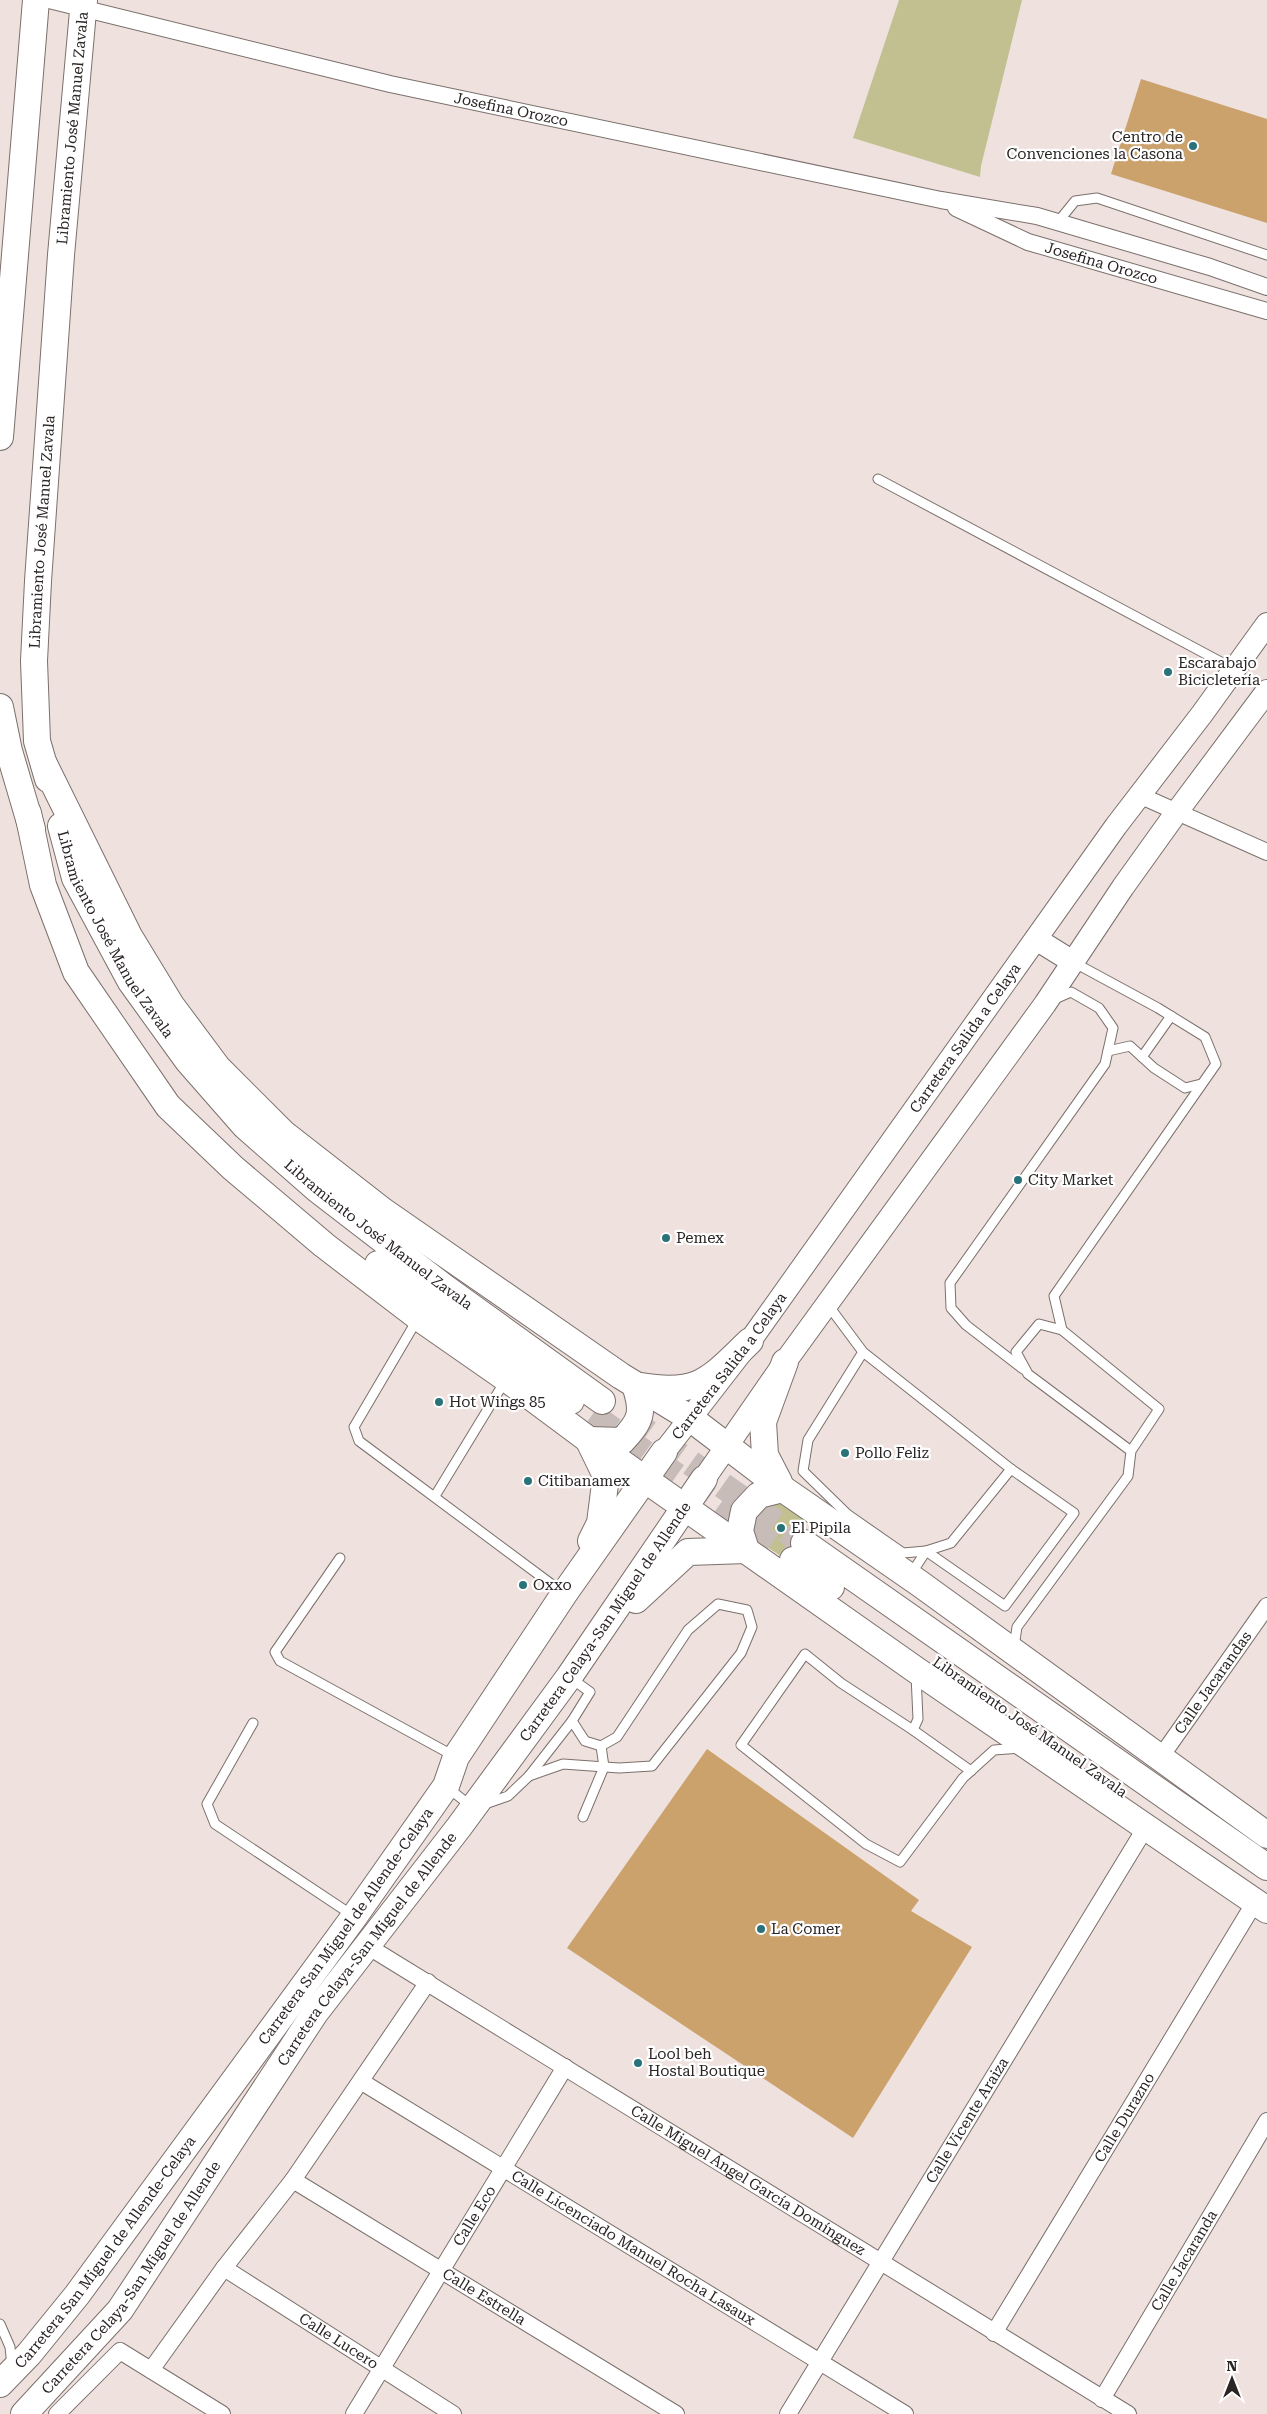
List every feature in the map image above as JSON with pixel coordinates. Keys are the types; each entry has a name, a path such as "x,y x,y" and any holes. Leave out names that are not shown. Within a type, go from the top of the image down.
{"main road":[{"path":"0,437 5,312 36,0"},
{"name":"Libramiento José Manuel Zavala","path":"83,4 61,255 34,661 37,740 75,878 131,982 188,1061 245,1126 318,1190 444,1287 594,1419"},
{"name":"Carretera Salida a Celaya","path":"664,1452 750,1341 1139,795 1267,624"},
{"path":"704,1479 785,1362 1045,1004 1176,813 1267,690"},
{"name":"Libramiento José Manuel Zavala","path":"0,707 9,751 36,842 68,921 104,986 155,1062 202,1119 298,1203 370,1259 594,1419"},
{"path":"44,764 129,936 171,1006 218,1068 283,1133 383,1211 635,1385 690,1418 783,1489 919,1583 1267,1835"},
{"path":"28,813 43,885 76,972 168,1106 232,1168 324,1245 418,1317 507,1379 594,1419 622,1441 637,1425 642,1406 635,1385"},
{"path":"1036,939 1073,962"},
{"path":"635,1385 667,1390 690,1387 710,1378 750,1341"},
{"path":"783,1489 764,1456 763,1422 785,1362"},
{"path":"594,1419 645,1479 916,1670 1032,1747 1146,1827 1263,1902"},
{"path":"564,1594 600,1523 606,1476 594,1419"},
{"name":"Carretera San Miguel de Allende-Celaya","path":"6,2378 77,2295 354,1916 446,1786 456,1757 564,1594 664,1452"},
{"name":"Carretera Celaya-San Miguel de Allende","path":"24,2414 120,2310 315,2013 369,1947 474,1808 592,1645 704,1479"},
{"path":"746,1550 740,1530 744,1511 759,1495 783,1489"},
{"path":"592,1645 656,1580 688,1552 746,1550"},
{"name":"Libramiento José Manuel Zavala","path":"1263,1902 799,1551 1267,1867"}],"street":[{"name":"Josefina Orozco","path":"49,0 83,4 390,84 941,200 1037,216 1210,267 1267,287"},
{"name":"Josefina Orozco","path":"941,200 1028,242 1267,310"},
{"path":"1139,795 1267,852"},
{"name":"Calle Jacarandas","path":"1160,1758 1267,1606"},
{"name":"Calle Vicente Araiza","path":"788,2414 1146,1827"},
{"name":"Calle Durazno","path":"994,2332 1263,1902"},
{"name":"Calle Miguel Ángel García Domínguez","path":"369,1947 1102,2400 1128,2414"},
{"path":"151,2370 224,2268 293,2180 362,2082 428,1982"},
{"name":"Calle Eco","path":"354,2414 565,2067"},
{"name":"Calle Licenciado Manuel Rocha Lasaux","path":"362,2082 905,2414"},
{"name":"Calle Jacaranda","path":"1102,2400 1267,2121"},
{"name":"Calle Estrella","path":"293,2180 676,2414"},
{"name":"Calle Lucero","path":"224,2268 453,2414"},
{"path":"57,2414 120,2352 222,2414"}],"lane":[{"path":"1058,222 1075,202 1097,198 1267,255"},
{"path":"878,479 1234,669"},
{"path":"1062,1330 1054,1296 1216,1064 1205,1037 1073,962"},
{"path":"1045,1004 1071,992 1099,1008 1113,1028 1105,1064 950,1284 951,1308 966,1325 1028,1374 1131,1450"},
{"path":"1142,1057 1171,1016"},
{"path":"1108,1051 1130,1046 1154,1068 1185,1088 1201,1084"},
{"path":"828,1305 863,1352 1011,1468 1074,1513 1005,1606 926,1551"},
{"path":"418,1317 354,1427 360,1441 564,1594"},
{"path":"1013,1652 1016,1627 1128,1476 1131,1450 1159,1410 1062,1330 1039,1324 1016,1352 1028,1374"},
{"path":"863,1352 808,1440 804,1472 847,1514 903,1553 926,1551 951,1543 1011,1468"},
{"path":"435,1496 507,1379"},
{"path":"919,1583 915,1568 926,1551"},
{"path":"340,1558 275,1652 280,1661 456,1757"},
{"path":"529,1776 563,1764 604,1767 652,1766 741,1653 752,1627 747,1610 718,1604 688,1630 617,1737 601,1746 584,1741 572,1721"},
{"path":"971,1771 842,1682 805,1654 741,1745 866,1844 900,1862 963,1778 971,1771 994,1750 1032,1747"},
{"path":"913,1730 918,1719 916,1670"},
{"path":"446,1786 474,1808 508,1796 529,1776 572,1721 590,1692 569,1677"},
{"path":"253,1723 207,1804 215,1824 354,1916"},
{"path":"583,1817 604,1767 601,1746"},
{"path":"0,2324 10,2347 6,2378"}],"shaded area":[{"path":"899,0 1022,0 981,166 980,177 853,138"},
{"path":"779,1500 808,1518 784,1558 753,1538 751,1516 763,1503"}],"building":[{"name":"Centro de Convenciones la Casona","path":"1141,79 1267,119 1267,223 1111,174"},
{"name":"La Comer","path":"707,1749 919,1900 911,1911 972,1947 853,2138 567,1948"}],"tunnel":[{"path":"592,1415 793,1560"},
{"path":"627,1418 804,1543"}],"place":[{"name":"Centro de Convenciones la Casona","path":"1193,146"},
{"name":"Escarabajo Bicicletería","path":"1168,672"},
{"name":"City Market","path":"1018,1180"},
{"name":"Pemex","path":"666,1238"},
{"name":"Hot Wings 85","path":"439,1402"},
{"name":"Pollo Feliz","path":"845,1453"},
{"name":"Citibanamex","path":"528,1481"},
{"name":"El Pipila","path":"781,1528"},
{"name":"Oxxo","path":"523,1585"},
{"name":"La Comer","path":"761,1929"},
{"name":"Lool beh Hostal Boutique","path":"638,2063"}]}
